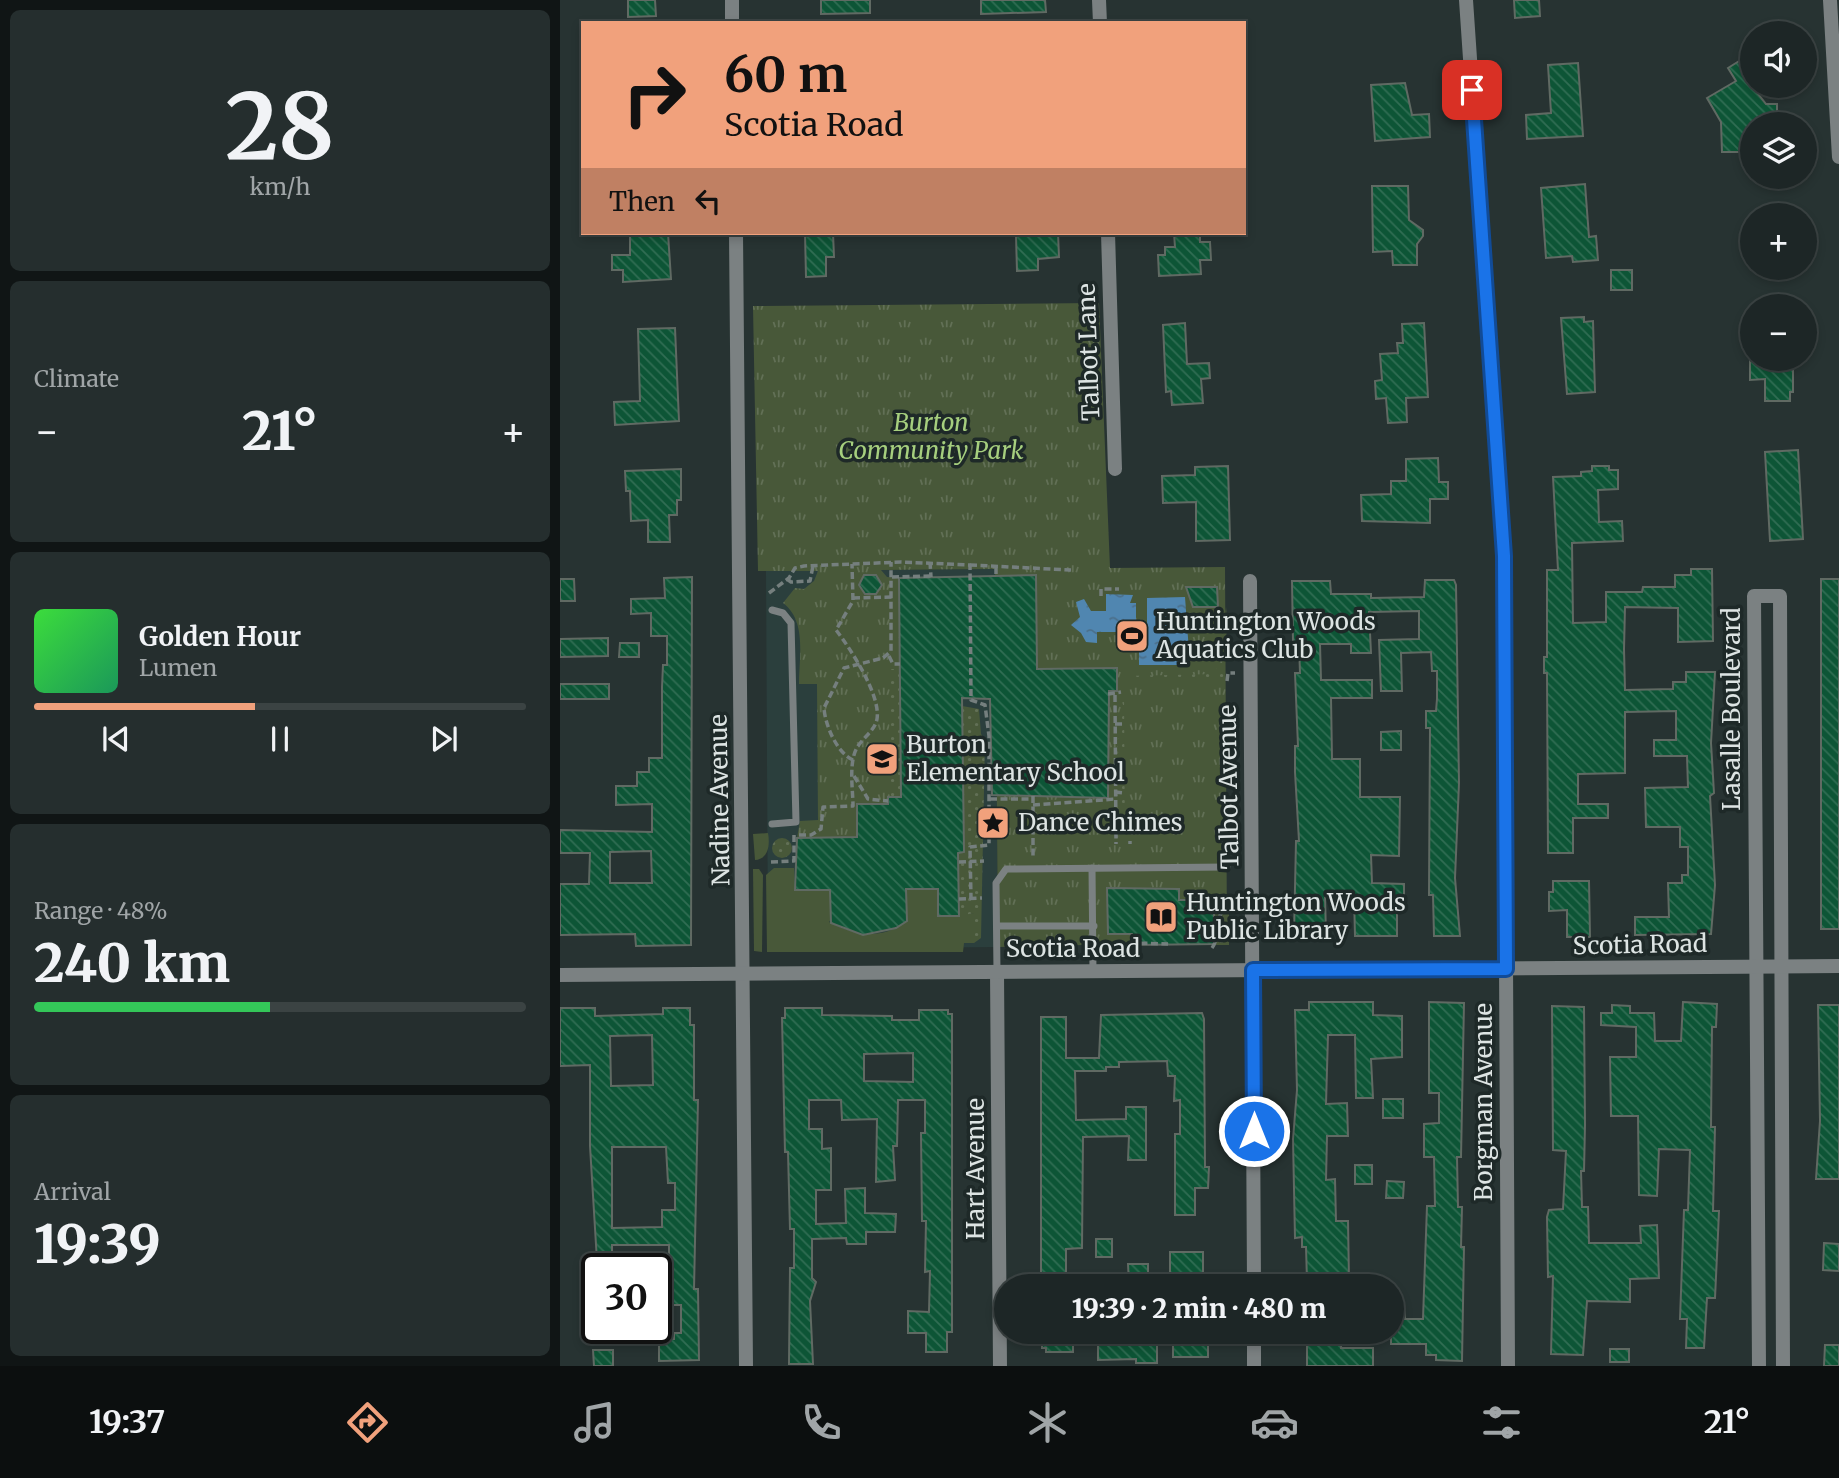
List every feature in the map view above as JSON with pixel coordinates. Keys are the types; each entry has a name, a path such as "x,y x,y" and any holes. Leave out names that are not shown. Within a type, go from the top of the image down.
{"street":[{"path":"732,0 732,21"},
{"path":"1099,0 1100,21"},
{"name":"Borgman Avenue","path":"1466,0 1504,556 1508,1366"},
{"path":"1830,0 1839,157"},
{"name":"Nadine Avenue","path":"736,235 746,1366"},
{"name":"Talbot Lane","path":"1108,235 1115,469"},
{"name":"Talbot Avenue","path":"1250,581 1254,1274"},
{"name":"Lasalle Boulevard","path":"1759,1366 1754,596 1780,596 1783,1366"},
{"name":"Scotia Road","path":"560,975 1839,965"},
{"name":"Hart Avenue","path":"997,972 1000,1366"},
{"path":"1758,1223 1782,1223"},
{"path":"1254,1344 1254,1366"}],"lane":[{"path":"772,610 783,613 791,623 796,822 772,824"},
{"path":"997,972 996,883 1006,869 1227,867"},
{"path":"1092,868 1093,972"},
{"path":"998,926 1094,926"}],"path":[{"path":"891,562 889,656 893,664 900,664"},
{"path":"892,577 930,577 930,562"},
{"path":"769,593 787,579 795,568 813,566 930,562 1071,570"},
{"path":"783,835 811,835 821,829 823,807 853,806 853,760 858,746 877,720 877,708 860,666 836,630 853,598 852,564"},
{"path":"970,565 971,700 990,705"},
{"path":"787,579 791,582 810,581 813,566"},
{"path":"996,567 996,575"},
{"path":"1101,596 1101,589 1119,589"},
{"path":"853,598 892,597"},
{"path":"853,760 846,757 830,731 824,708 844,668 860,666 889,656"},
{"path":"1108,694 1121,692"},
{"path":"1115,695 1115,844"},
{"path":"971,898 970,847 989,845 985,705"},
{"path":"1115,724 1124,724"},
{"path":"853,774 868,799 888,801"},
{"path":"1115,792 1125,793"},
{"path":"989,799 1033,797 1033,857"},
{"path":"1033,805 1115,799"},
{"path":"771,862 795,861 794,835"},
{"path":"958,862 984,861"},
{"path":"959,899 982,898"},
{"path":"1212,948 1216,943 1220,915 1224,907 1231,905"},
{"path":"1135,949 1136,943 1168,945"}],"shaded area":[{"name":"Burton Elementary School","path":"995,569 998,947 768,949 766,571"}],"green space":[{"name":"Burton Community Park","path":"1099,303 1110,568 1225,567 1227,942 998,947 995,569 881,570 887,577 899,578 901,797 888,797 888,804 857,804 857,837 797,838 800,821 818,820 817,684 799,684 799,629 796,619 783,603 795,588 804,589 814,581 818,571 758,571 753,306"},
{"path":"1226,607 1228,628 1221,655 1225,681 1125,681 1125,676 1214,674 1220,661"},
{"path":"891,669 900,669 901,797 891,797"},
{"path":"1124,694 1125,842 1117,841 1117,796 1121,774 1117,764 1118,733 1123,704 1120,700"},
{"path":"962,706 979,709 981,734 985,740 981,938 974,943 974,913 959,916 959,853 964,852"},
{"path":"768,833 766,854 755,860 753,834"},
{"path":"782,838 789,841 792,848 789,855 782,858 775,855 772,848 775,841"},
{"path":"774,868 794,868 795,890 830,890 838,910 829,922 858,933 887,932 906,922 898,906 907,905 906,889 938,889 938,916 974,913 974,943 964,943 963,952 767,952 766,875"},
{"path":"753,869 759,869 763,875 762,952 754,951"},
{"path":"1214,897 1229,897 1229,945 1214,945"}],"water":[{"path":"1106,594 1133,595 1130,603 1136,603 1136,631 1143,637 1147,637 1147,598 1185,597 1190,665 1139,665 1139,649 1122,639 1122,632 1097,632 1097,643 1086,642 1081,633 1071,625 1080,617 1076,602 1084,599 1091,611 1106,611"}],"building":[{"path":"628,0 655,0 656,16 628,17"},
{"path":"821,0 870,0 870,13 821,14"},
{"path":"981,0 1045,0 1046,12 981,14"},
{"path":"1514,0 1539,0 1540,16 1515,18"},
{"path":"1740,60 1740,98 1761,98 1766,104 1777,104 1777,112 1740,112 1740,152 1722,152 1721,122 1707,98 1736,81 1728,68"},
{"path":"1578,63 1583,136 1527,139 1526,115 1551,113 1548,65"},
{"path":"1405,83 1412,115 1429,114 1430,137 1375,141 1371,85"},
{"path":"1585,184 1589,237 1596,236 1598,260 1573,262 1572,256 1546,258 1541,188"},
{"path":"1372,186 1408,186 1409,220 1423,230 1423,236 1417,244 1417,265 1393,265 1392,251 1373,252"},
{"path":"630,235 668,235 671,279 623,282 623,270 612,270 612,255 630,255"},
{"path":"805,235 833,235 834,257 826,257 826,276 806,277"},
{"path":"1058,235 1059,257 1038,259 1038,270 1017,271 1016,236"},
{"path":"1174,235 1200,235 1200,242 1210,242 1211,260 1200,260 1201,274 1159,276 1158,255 1165,255 1165,247 1175,247"},
{"path":"1611,270 1632,270 1632,290 1611,290"},
{"path":"1584,317 1584,322 1593,321 1595,392 1567,394 1561,318"},
{"path":"1185,323 1187,364 1209,363 1210,378 1201,379 1203,403 1172,405 1171,391 1166,392 1163,325"},
{"path":"1424,323 1428,397 1406,398 1407,422 1388,423 1386,398 1376,399 1375,381 1382,380 1380,354 1398,353 1397,343 1403,343 1402,324"},
{"path":"675,328 679,421 615,425 614,402 640,401 638,329"},
{"path":"1750,371 1793,371 1790,401 1765,401 1765,379 1750,380"},
{"path":"1798,450 1803,539 1770,541 1765,452"},
{"path":"1438,458 1439,482 1448,482 1448,499 1430,499 1430,523 1362,521 1361,495 1391,494 1391,481 1406,481 1406,459"},
{"path":"1228,466 1230,540 1196,541 1196,502 1163,503 1162,476 1195,475 1195,467"},
{"path":"1592,466 1609,466 1609,470 1618,470 1618,489 1598,490 1599,522 1622,521 1623,541 1572,543 1573,623 1606,622 1606,592 1642,592 1643,587 1675,587 1675,575 1691,575 1691,569 1712,569 1713,641 1678,642 1678,608 1625,607 1624,649 1625,690 1673,689 1673,682 1686,682 1686,672 1715,672 1711,743 1714,793 1710,796 1715,885 1711,934 1635,935 1635,917 1669,917 1668,883 1682,883 1682,875 1688,875 1688,847 1680,847 1680,827 1646,827 1645,788 1688,787 1687,756 1654,756 1654,740 1676,740 1676,711 1625,712 1625,773 1578,774 1578,804 1608,804 1608,818 1573,818 1573,853 1548,853 1547,673 1544,673 1544,657 1547,657 1547,570 1558,570 1553,477 1581,476 1581,472 1592,471"},
{"path":"681,469 681,500 677,500 677,515 669,515 670,542 648,542 648,520 631,521 630,491 626,491 625,471"},
{"path":"864,575 876,575 882,585 876,594 865,594 859,585"},
{"path":"1036,575 1037,669 1117,668 1117,691 1109,691 1108,798 992,795 990,699 962,698 964,852 958,853 959,916 938,916 938,889 906,889 907,921 896,928 863,935 831,923 830,890 795,890 797,838 857,837 857,804 888,804 888,797 901,797 899,578"},
{"path":"692,577 691,945 636,946 635,934 560,935 560,884 589,884 590,853 560,853 560,830 652,832 652,804 616,805 616,786 637,786 637,772 649,772 649,758 662,758 662,687 663,665 667,665 667,636 651,636 651,613 631,614 631,599 665,598 664,578","holes":["651,851 652,883 610,883 610,852"]},
{"path":"560,579 574,579 575,601 560,601"},
{"path":"1821,579 1839,579 1839,929 1821,929"},
{"path":"1425,580 1454,580 1456,585 1459,783 1455,878 1460,936 1434,936 1433,895 1429,895 1430,728 1426,728 1426,711 1436,711 1437,699 1437,671 1432,671 1431,652 1401,653 1402,691 1381,691 1379,640 1419,639 1419,611 1369,612 1371,653 1351,653 1351,644 1320,644 1321,680 1372,680 1372,698 1331,698 1332,759 1360,759 1360,797 1400,797 1399,856 1371,855 1372,883 1404,884 1404,902 1397,902 1397,936 1355,936 1354,895 1325,895 1326,935 1294,935 1296,841 1299,841 1295,772 1295,746 1298,746 1295,673 1300,673 1299,645 1293,641 1292,581 1330,581 1331,594 1371,594 1371,598 1424,597"},
{"path":"1186,587 1217,587 1218,607 1193,607"},
{"path":"608,638 608,656 560,657 560,639"},
{"path":"620,643 639,643 639,657 619,657"},
{"path":"560,684 609,684 609,699 560,699"},
{"path":"1401,731 1401,750 1381,750 1381,732"},
{"path":"1553,881 1589,881 1590,937 1567,937 1567,910 1549,911 1549,892 1553,892"},
{"name":"Huntington Woods Public Library","path":"1107,888 1179,889 1179,900 1214,900 1214,944 1134,945 1132,934 1108,934"},
{"path":"1309,1002 1373,1002 1373,1015 1402,1016 1402,1057 1371,1059 1373,1098 1356,1098 1355,1035 1328,1035 1326,1104 1347,1103 1348,1136 1327,1136 1326,1180 1335,1179 1336,1221 1348,1221 1349,1274 1307,1274 1306,1247 1302,1247 1302,1237 1295,1238 1295,1010 1309,1010"},
{"path":"1429,1002 1464,1003 1461,1157 1457,1157 1458,1207 1462,1207 1461,1247 1464,1247 1462,1361 1436,1360 1436,1355 1426,1355 1426,1344 1404,1344 1404,1304 1405,1319 1423,1319 1427,1206 1435,1206 1434,1157 1424,1157 1424,1124 1439,1123 1439,1093 1429,1093"},
{"path":"1683,1002 1717,1004 1716,1027 1712,1027 1711,1127 1715,1127 1713,1211 1719,1211 1715,1298 1707,1298 1704,1348 1686,1348 1687,1319 1680,1319 1684,1210 1688,1210 1690,1150 1659,1149 1657,1196 1639,1195 1638,1116 1611,1116 1610,1057 1636,1057 1636,1027 1601,1025 1601,1013 1612,1013 1612,1005 1630,1006 1630,1013 1654,1013 1655,1041 1681,1041"},
{"path":"1818,1005 1839,1005 1839,1179 1816,1179 1820,1121"},
{"path":"1552,1006 1584,1007 1585,1125 1584,1171 1581,1171 1582,1207 1588,1207 1589,1243 1641,1243 1640,1226 1657,1225 1659,1278 1630,1279 1630,1302 1587,1301 1583,1355 1551,1354 1553,1276 1548,1277 1547,1217 1549,1210 1563,1209 1566,1151 1553,1150"},
{"path":"560,1008 595,1008 595,1016 663,1014 663,1008 690,1008 690,1025 694,1025 694,1100 698,1100 694,1289 698,1289 699,1360 659,1361 659,1344 672,1344 674,1333 681,1333 681,1305 672,1305 672,1253 669,1253 669,1245 612,1245 612,1253 597,1253 590,1146 590,1065 560,1066","holes":["652,1035 653,1085 611,1086 610,1036","612,1147 666,1147 668,1183 675,1183 675,1210 662,1210 662,1227 612,1228"]},
{"path":"785,1008 822,1008 822,1015 892,1016 892,1020 919,1020 919,1010 948,1010 948,1014 952,1014 952,1332 947,1332 947,1352 926,1352 926,1333 908,1333 908,1311 929,1312 930,1271 925,1272 926,1221 922,1221 921,1133 925,1133 925,1100 898,1100 897,1146 893,1146 895,1180 876,1182 877,1119 842,1120 841,1100 809,1100 809,1129 822,1129 822,1149 831,1148 831,1190 816,1190 816,1224 846,1223 845,1189 865,1188 865,1213 896,1214 895,1232 866,1232 866,1244 847,1244 846,1238 812,1239 812,1278 816,1282 810,1301 813,1364 789,1364 790,1268 794,1268 794,1229 790,1229 788,1152 785,1152 782,1018 785,1018","holes":["913,1053 913,1082 864,1081 864,1054"]},
{"path":"1202,1013 1205,1167 1209,1167 1208,1188 1195,1188 1195,1215 1175,1215 1175,1134 1180,1134 1180,1100 1174,1101 1175,1076 1168,1076 1167,1061 1119,1062 1119,1067 1106,1067 1106,1071 1075,1071 1076,1120 1126,1119 1126,1107 1146,1107 1146,1160 1128,1160 1129,1136 1083,1137 1082,1248 1066,1249 1066,1274 1041,1274 1041,1017 1066,1017 1066,1058 1099,1058 1101,1015"},
{"path":"1383,1099 1403,1099 1403,1118 1383,1118"},
{"path":"1355,1165 1372,1165 1372,1184 1355,1184"},
{"path":"1387,1181 1404,1182 1403,1198 1386,1198"},
{"path":"1096,1239 1112,1239 1112,1257 1096,1257"},
{"path":"1824,1243 1839,1244 1839,1271 1823,1270"},
{"path":"1170,1252 1203,1252 1203,1273 1170,1273"},
{"path":"1128,1264 1148,1264 1148,1274 1128,1274"},
{"path":"1042,1344 1073,1344 1073,1352 1046,1352 1046,1348 1042,1348"},
{"path":"1098,1344 1157,1345 1157,1363 1136,1363 1136,1359 1098,1360"},
{"path":"1173,1344 1208,1344 1208,1357 1173,1357"},
{"path":"1307,1344 1373,1348 1373,1366 1307,1366"},
{"path":"1825,1345 1839,1345 1839,1366 1824,1366"},
{"path":"1610,1349 1629,1349 1629,1362 1610,1362"},
{"path":"593,1350 613,1350 613,1366 594,1366"}],"place":[{"name":"Huntington Woods Aquatics Club","path":"1132,636"},
{"name":"Burton Elementary School","path":"882,759"},
{"name":"Dance Chimes","path":"993,823"},
{"name":"Huntington Woods Public Library","path":"1161,917"}],"route":[{"path":"1254,1131 1253,970 1506,969 1504,556 1472,90"}]}
